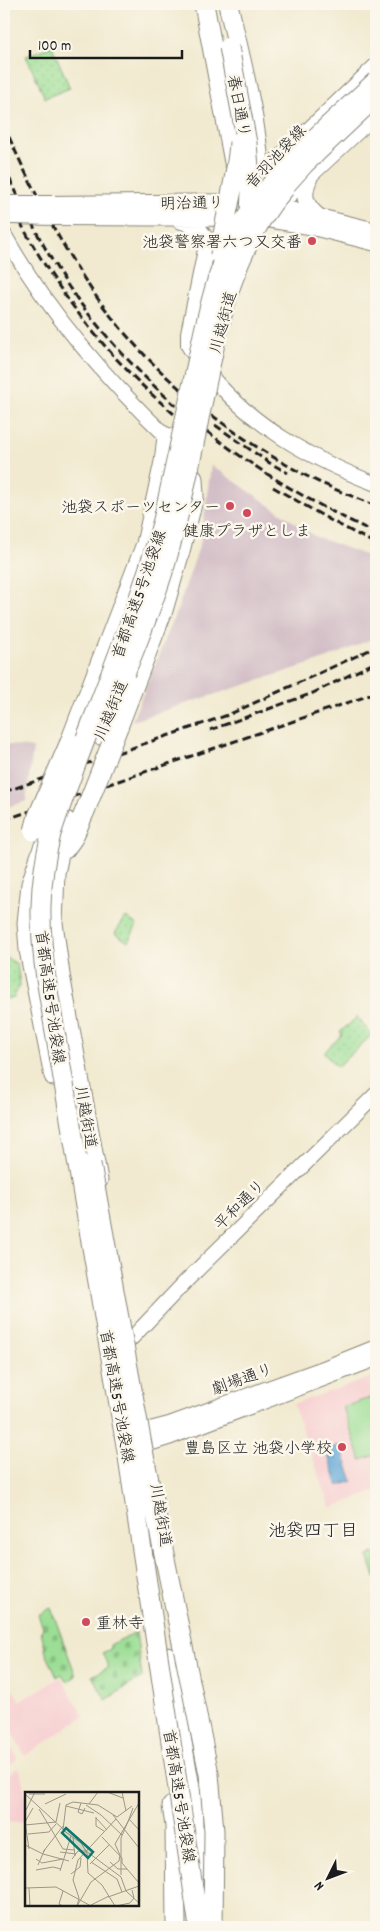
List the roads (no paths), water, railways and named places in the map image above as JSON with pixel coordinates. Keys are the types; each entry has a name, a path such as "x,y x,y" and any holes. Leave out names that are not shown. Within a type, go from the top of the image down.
{"highway":[{"path":"204,4 230,133 238,184 250,209"},
{"name":"春日通り","path":"212,4 225,47"},
{"name":"春日通り","path":"220,4 239,132 236,165 250,209"},
{"path":"202,364 241,252 250,209 261,175 257,141 228,4"},
{"name":"首都高速5号池袋線","path":"215,1923 214,1831 209,1774 134,1447 46,979 40,935 40,898 51,834 146,579 163,520 211,300 221,267 238,229 258,200 280,174 376,81"},
{"name":"首都高速5号池袋線","path":"200,1927 134,1447 55,974 52,906 54,869 70,806 144,622 167,554 180,504 220,319 242,254 258,224 281,193 310,161 376,99"},
{"path":"202,364 210,297 250,209"},
{"name":"川越街道","path":"176,1927 175,1825 134,1447 129,1341 60,975 53,923 53,899 60,822 85,739 151,609 166,563 183,499 220,321 235,274 250,238 250,209"},
{"name":"川越街道","path":"119,670 155,548 174,472 218,271 250,209"},
{"path":"56,862 73,838 86,811 172,581 194,496 194,484 190,471 167,437"},
{"path":"34,870 33,839 38,816 85,739 146,544 164,462 167,437"},
{"name":"川越街道","path":"60,822 34,870 27,923 29,950 69,1151 103,1340 134,1447"},
{"path":"134,1447 193,1804 192,1927"}],"main road":[{"path":"308,179 305,187 305,198 307,204 318,216"},
{"name":"明治通り","path":"52,210 166,217 250,209 376,243"},
{"name":"明治通り","path":"6,210 250,209 318,216 376,231"},
{"path":"166,217 194,226 203,232 208,245 189,333 189,345 202,364"}],"street":[{"path":"261,175 376,65"},
{"name":"音羽池袋線","path":"250,209 294,159 376,77"},
{"name":"音羽池袋線","path":"250,238 270,207 294,179 376,99"},
{"path":"250,209 308,179 376,115"},
{"path":"257,141 268,149 285,152"},
{"path":"285,152 286,163 291,171 300,177 308,179"},
{"path":"4,234 20,263 65,328 125,396 167,437"},
{"path":"202,364 234,401 281,438 320,460 376,484"},
{"name":"平和通り","path":"129,1341 186,1281 376,1094"},
{"name":"劇場通り","path":"134,1447 169,1424 376,1347"},
{"name":"劇場通り","path":"134,1447 376,1358"}],"water":[{"path":"340,1445 353,1481 338,1486 326,1450"}],"railway":[{"path":"4,126 44,210 67,250 91,289 135,345 186,394 243,438 303,474 376,506"},
{"path":"4,168 38,235 67,284 108,337 140,372 175,405 251,463 291,489 376,533"},
{"path":"4,189 40,257 84,321 136,379 194,430"},
{"path":"215,425 268,462 288,473"},
{"path":"273,487 376,544"},
{"path":"4,792 228,715 376,647"},
{"path":"210,730 313,693 376,662"},
{"path":"4,820 376,693"}],"place":[{"name":"池袋警察署六つ又交番","path":"312,241"},
{"name":"池袋スポーツセンター","path":"230,506"},
{"name":"健康プラザとしま","path":"247,513"},
{"name":"豊島区立 池袋小学校","path":"342,1447"},
{"name":"重林寺","path":"86,1622"}],"district":[{"name":"池袋四丁目","path":"313,1530"}]}
